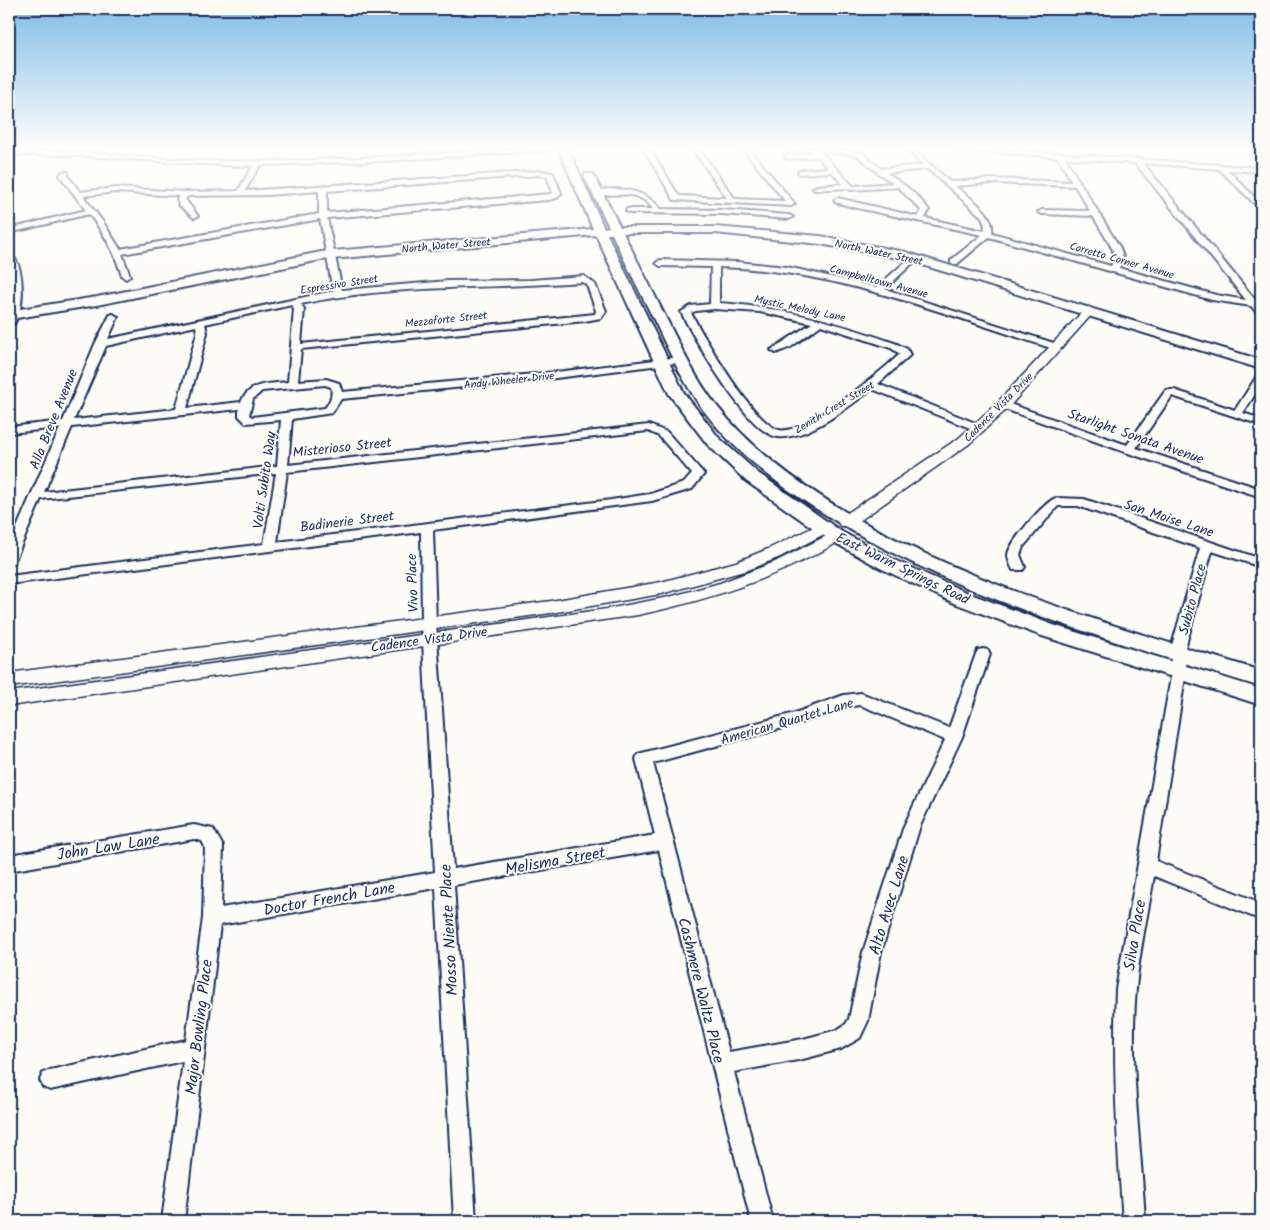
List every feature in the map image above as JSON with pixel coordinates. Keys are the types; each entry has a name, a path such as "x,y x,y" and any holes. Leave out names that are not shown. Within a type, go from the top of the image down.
{"main road":[{"name":"East Warm Springs Road","path":"594,205 680,360 709,408 734,435 786,480 835,528 917,558 1014,600 1178,662 1261,697"},
{"name":"East Warm Springs Road","path":"601,205 607,229 661,362 677,394 714,441 752,477 923,581 994,612 1046,630 1178,662 1261,679"},
{"name":"North Water Street","path":"10,314 97,301 332,252 607,229 696,224 775,228 870,242 954,262 1261,356"},
{"name":"North Water Street","path":"607,229 705,230 770,234 842,243 914,258 1261,364"},
{"path":"9,259 16,284 10,314"},
{"path":"1089,311 1110,314 1147,324 1165,326"}],"street":[{"path":"87,205 118,252 124,263 126,276"},
{"path":"184,205 194,216"},
{"path":"323,205 323,216 332,252 338,293"},
{"path":"118,252 323,216 445,205"},
{"path":"654,205 658,211"},
{"path":"752,205 789,214"},
{"path":"783,205 789,214"},
{"name":"Corretto Corner Avenue","path":"855,205 988,234 1214,298 1254,304"},
{"path":"920,218 924,208 921,205"},
{"path":"954,262 988,234 989,226 985,216 973,205"},
{"path":"1091,205 1118,252 1119,259 1114,270"},
{"path":"1172,205 1227,274 1261,312"},
{"path":"9,229 91,211"},
{"path":"630,212 789,214"},
{"path":"1042,212 1096,214"},
{"path":"879,290 914,258"},
{"name":"Campbelltown Avenue","path":"660,263 714,264 795,272 879,290 1057,347"},
{"path":"714,264 714,306"},
{"name":"Espressivo Street","path":"100,344 338,293 448,284 531,283 584,279 591,284 594,290 601,312 598,316"},
{"path":"293,385 299,309 295,302"},
{"name":"Mystic Melody Lane","path":"686,310 714,306 769,311 820,322 894,346 905,353"},
{"path":"686,310 686,314 728,383 764,427 780,435"},
{"name":"Cadence Vista Drive","path":"9,699 430,631 682,584 721,574 835,528 954,449 1003,405 1089,311"},
{"name":"Mezzaforte Street","path":"296,347 598,316"},
{"name":"Alla Breve Avenue","path":"9,560 113,317"},
{"path":"181,412 202,333 200,322"},
{"path":"776,350 788,345 820,322"},
{"name":"Zenith Crest Street","path":"780,435 796,432 872,385 905,353"},
{"name":"Andy Wheeler Drive","path":"337,396 556,375 680,360"},
{"path":"1237,414 1261,378"},
{"path":"331,383 336,388 337,396 328,411 250,421 244,416 245,405 250,394 259,388 331,383"},
{"path":"872,385 979,428"},
{"path":"1129,450 1170,392 1261,422"},
{"path":"9,430 245,405"},
{"name":"Starlight Sonata Avenue","path":"1003,405 1129,450 1261,493"},
{"name":"Volti Subito Way","path":"270,546 282,469 287,417"},
{"name":"Misterioso Street","path":"38,496 649,428"},
{"name":"Badinerie Street","path":"9,580 644,499 688,486 698,474 663,434 649,428"},
{"name":"San Moise Lane","path":"1018,567 1014,555 1017,546 1051,505 1056,502 1068,501 1080,502 1261,563"},
{"name":"Vivo Place","path":"427,526 430,631"},
{"name":"Subito Place","path":"1178,662 1207,546"},
{"name":"Cadence Vista Drive","path":"9,680 430,631"},
{"name":"Mosso Niente Place","path":"430,631 465,1221"},
{"name":"Alto Avec Lane","path":"721,1064 812,1047 841,1039 852,1031 858,1021 872,952 912,826 954,737 983,654"},
{"name":"Silva Place","path":"1134,1221 1128,1147 1124,1040 1126,989 1178,662"},
{"name":"American Quartet Lane","path":"644,758 721,740 796,718 844,701 861,699 954,737"},
{"name":"Cashmere Waltz Place","path":"644,758 762,1221"},
{"name":"John Law Lane","path":"9,863 194,832 207,834"},
{"name":"Major Bowling Place","path":"173,1221 212,918 214,846 207,834"},
{"name":"Melisma Street","path":"446,878 665,841"},
{"path":"1146,865 1261,912"},
{"name":"Doctor French Lane","path":"212,918 446,878"},
{"path":"50,1080 196,1048"}]}
